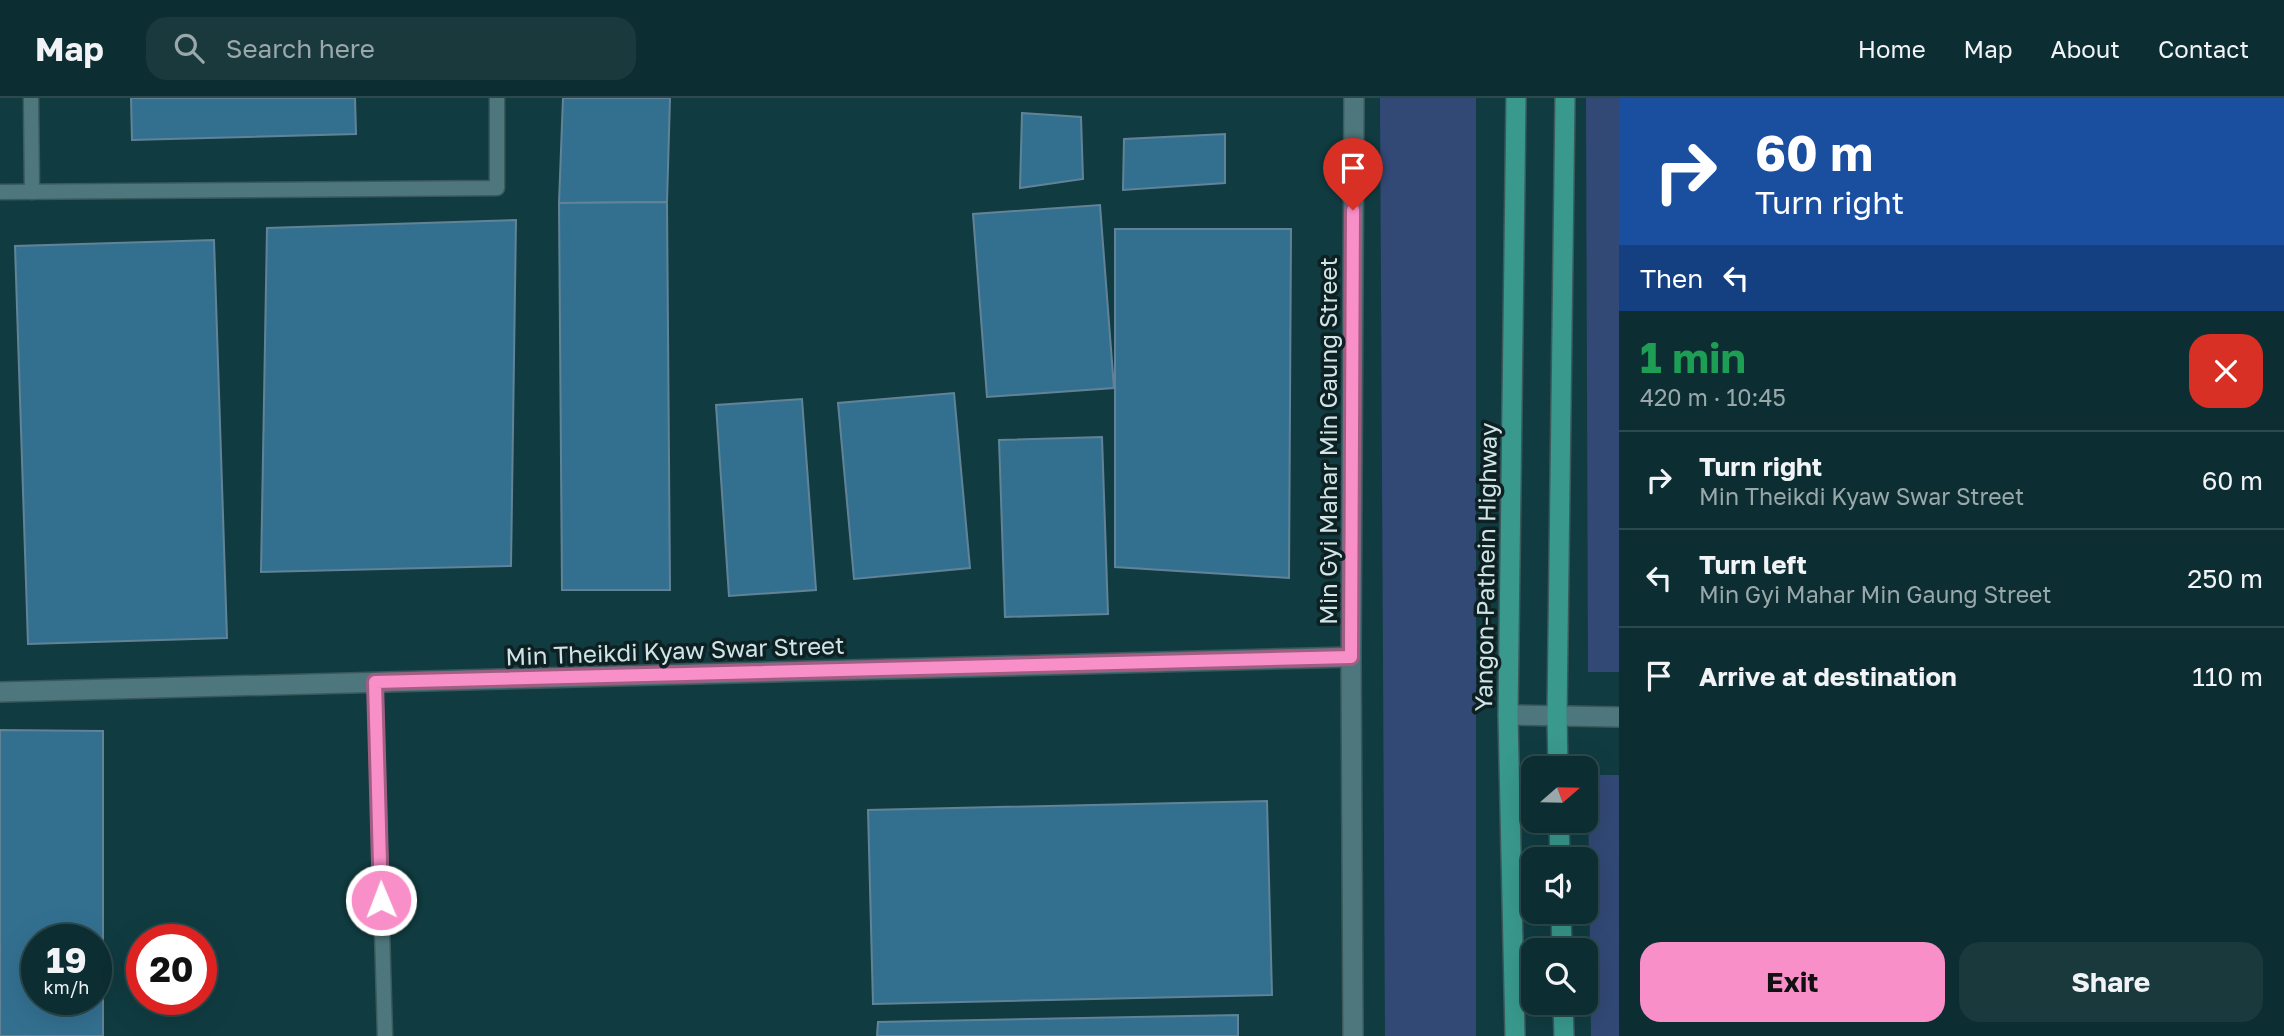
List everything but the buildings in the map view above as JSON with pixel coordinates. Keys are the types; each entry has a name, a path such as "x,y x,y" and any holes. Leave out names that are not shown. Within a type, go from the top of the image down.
{"main road":[{"name":"Yangon-Pathein Highway","path":"1515,1036 1508,715 1516,98"},
{"path":"1558,756 1565,98"},
{"path":"1563,1015 1564,1036"}],"street":[{"name":"Min Gyi Mahar Min Gaung Street","path":"1353,1036 1351,657 1354,98"},
{"name":"Min Theikdi Kyaw Swar Street","path":"0,692 1351,657"},
{"path":"1508,715 1619,717"}],"lane":[{"path":"31,98 32,192"},
{"path":"0,192 497,188 497,98"},
{"path":"375,682 385,1036"}],"water":[{"path":"1380,98 1476,98 1476,1036 1385,1036"},
{"path":"1586,98 1619,98 1619,672 1588,672"},
{"path":"1598,775 1619,775 1619,1036 1591,1036 1591,1015 1598,1015 1598,938 1590,938 1590,924 1598,924 1598,847 1589,847 1589,833 1598,833"}],"route":[{"path":"381,900 375,682 1351,657 1353,210"}]}
